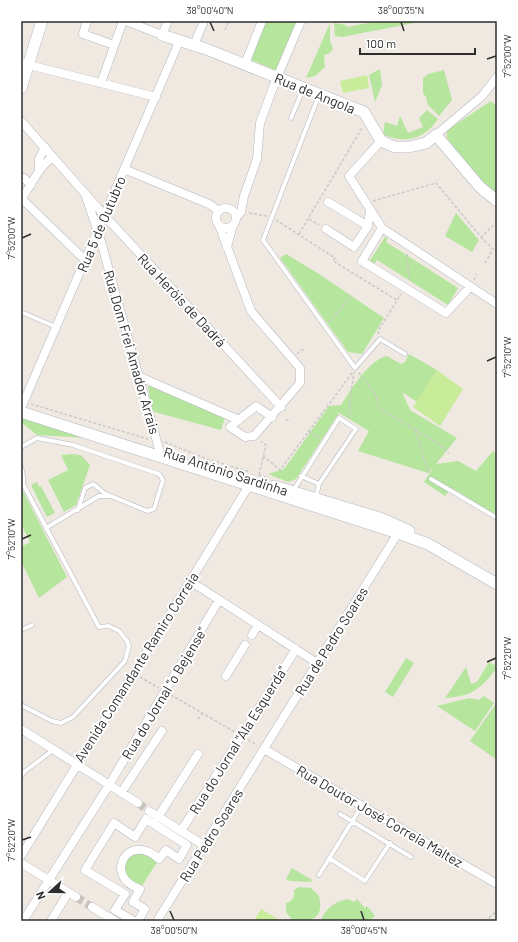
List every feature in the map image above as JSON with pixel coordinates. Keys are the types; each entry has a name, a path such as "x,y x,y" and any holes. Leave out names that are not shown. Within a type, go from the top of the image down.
{"main road":[{"path":"21,88 25,64 42,21"},
{"name":"Rua de Angola","path":"162,35 245,64 364,112 381,141"},
{"path":"381,141 395,147 409,147 426,142 436,134 480,187 497,201"},
{"name":"Rua António Sardinha","path":"22,407 158,444 253,478 392,522 417,534 428,544"},
{"name":"Rua António Sardinha","path":"22,407 253,478 290,499 428,544 497,584"}],"street":[{"path":"87,21 83,34 114,45"},
{"path":"101,83 124,21 162,35 168,21"},
{"path":"194,45 204,21"},
{"path":"245,64 262,21"},
{"path":"228,247 236,218 257,159 260,123 277,77 301,21"},
{"name":"Rua 5 de Outubro","path":"22,407 179,42"},
{"path":"25,64 156,97"},
{"path":"436,134 482,96 497,76"},
{"name":"Rua Heróis de Dadrá","path":"21,121 104,215 281,407"},
{"path":"381,141 349,176 382,228 497,304"},
{"path":"39,171 39,159 45,147"},
{"path":"52,156 39,171 21,199 35,210 86,261"},
{"path":"124,169 223,210 233,211 236,218"},
{"path":"21,179 24,178 31,185"},
{"name":"Rua Dom Frei Amador Arrais","path":"84,192 98,232 158,444"},
{"path":"244,196 236,204 223,210 216,218 251,310 300,368 300,383 281,407 254,436 245,438 230,427 256,406 272,416"},
{"path":"328,202 368,226"},
{"path":"326,229 354,247 368,226 370,211"},
{"path":"219,225 226,228 236,218"},
{"path":"382,228 362,261 446,313 470,287"},
{"path":"140,377 239,420"},
{"name":"Avenida Comandante Ramiro Correia","path":"21,856 76,764 253,478"},
{"path":"392,522 398,533"},
{"name":"Rua de Pedro Soares","path":"264,749 398,533"},
{"path":"190,581 317,663"},
{"name":"Rua do Jornal \"o Bejense\"","path":"23,921 109,785 219,600"},
{"path":"252,635 258,625"},
{"path":"226,676 245,646"},
{"name":"Rua do Jornal \"Ala Esquerda\"","path":"181,831 296,649"},
{"path":"21,729 138,804"},
{"path":"122,793 162,731"},
{"name":"Rua Doutor José Correia Maltez","path":"264,749 361,807 497,884"},
{"name":"Rua Pedro Soares","path":"158,921 264,749"},
{"path":"158,817 198,754"},
{"path":"149,810 205,846"},
{"path":"134,921 116,910 125,894 85,870 114,823 135,837 146,819 187,846 179,859 166,850 159,859 153,853 141,849 134,850 123,858 121,871 125,879 133,887 140,889 133,902 146,909 138,921"},
{"path":"21,863 76,897"},
{"path":"50,921 68,893"},
{"path":"92,907 114,921"},
{"path":"98,921 102,913"}],"lane":[{"path":"291,118 304,87"},
{"path":"319,93 263,240 355,368 380,339 405,354"},
{"path":"21,312 56,327"},
{"path":"292,491 339,418 356,429 318,484 316,498"},
{"path":"21,447 37,438 73,445 159,474 163,480 154,509 147,511 104,494 99,487 93,484 85,488 78,510"},
{"path":"21,466 22,484 99,627 109,626 119,631 127,641 129,647 125,661 73,717 61,723 52,721 21,705"},
{"path":"301,476 318,484"},
{"path":"431,479 497,518"},
{"path":"46,528 99,496 111,496"},
{"path":"21,630 32,625"},
{"path":"21,776 24,772 54,750"},
{"path":"319,875 361,807"},
{"path":"340,814 411,857"},
{"path":"329,858 365,881 390,843"}],"path":[{"path":"223,21 228,22 225,30"},
{"path":"299,234 368,118"},
{"path":"366,204 436,183 481,237 497,253"},
{"path":"236,218 272,217 335,258 334,261 397,300"},
{"path":"308,218 326,229"},
{"path":"481,237 497,222"},
{"path":"380,339 378,331 409,280 406,244"},
{"path":"485,262 493,249"},
{"path":"326,327 352,295"},
{"path":"291,358 305,348"},
{"path":"342,420 350,415 350,399 355,368"},
{"path":"355,368 375,393 379,408 433,440 449,453"},
{"path":"263,456 280,470 355,368"},
{"path":"22,407 158,444 184,448 253,478 272,479"},
{"path":"416,430 431,479"},
{"path":"305,431 324,441"},
{"path":"253,478 263,456 266,445"},
{"path":"133,673 264,749"},
{"path":"198,720 202,713"},
{"path":"485,921 497,911"}],"green space":[{"path":"266,21 298,21 277,71 251,60"},
{"path":"379,21 424,21 342,37 335,36 334,23 346,25 347,27"},
{"path":"330,23 330,40 333,49 330,53 324,55 325,67 315,76 306,78"},
{"path":"380,69 382,85 375,102 369,75"},
{"path":"444,70 452,100 439,116 428,105 426,97 423,93 423,78 428,74"},
{"path":"367,75 369,88 343,93 340,81"},
{"path":"491,101 497,106 497,196 482,183 447,138 447,130"},
{"path":"427,110 438,119 433,126 420,135 414,138 399,139 383,134 385,122 397,126 400,116 408,133 423,127 419,118"},
{"path":"456,213 479,240 472,252 445,236"},
{"path":"385,237 388,237 386,242 458,288 448,305 377,260 373,266 369,262"},
{"path":"286,254 319,274 384,318 362,354 348,352 280,258"},
{"path":"409,354 437,370 417,402 402,392 410,410 457,438 436,464 458,461 476,471 493,451 497,455 497,516 452,488 445,496 424,482 434,466 428,473 358,451 369,431 339,413 296,479 288,482 268,474 284,469 329,406 341,405 361,376 374,363 387,356 401,364 405,362"},
{"path":"437,370 463,389 440,426 413,407"},
{"path":"148,384 225,417 221,430 151,411"},
{"path":"21,417 87,438 37,435 21,422"},
{"path":"61,455 81,455 90,465 76,505 64,512 48,480 68,470"},
{"path":"37,482 39,487 41,486 55,513 47,517 31,485"},
{"path":"21,491 23,491 67,577 39,598 21,561 21,547 30,542 21,524"},
{"path":"406,658 414,663 393,697 385,692"},
{"path":"497,660 497,668 486,681 475,690 463,695 445,698 466,667 471,684 477,682 489,662 494,665"},
{"path":"484,696 494,703 475,731 437,706 469,698 479,700"},
{"path":"497,702 497,760 470,741"},
{"path":"134,850 159,859 140,889 128,883 123,858"},
{"path":"292,868 312,880 311,882 290,881 286,879"},
{"path":"299,887 311,888 319,896 320,910 315,918 293,921 286,912 286,903 291,901 294,896 294,890"},
{"path":"348,899 354,902 357,899 365,908 367,906 375,916 369,921 321,921 331,906"},
{"path":"261,909 281,921 254,921"}],"tunnel":[{"path":"138,803 149,811"},
{"path":"76,897 92,907"}]}
